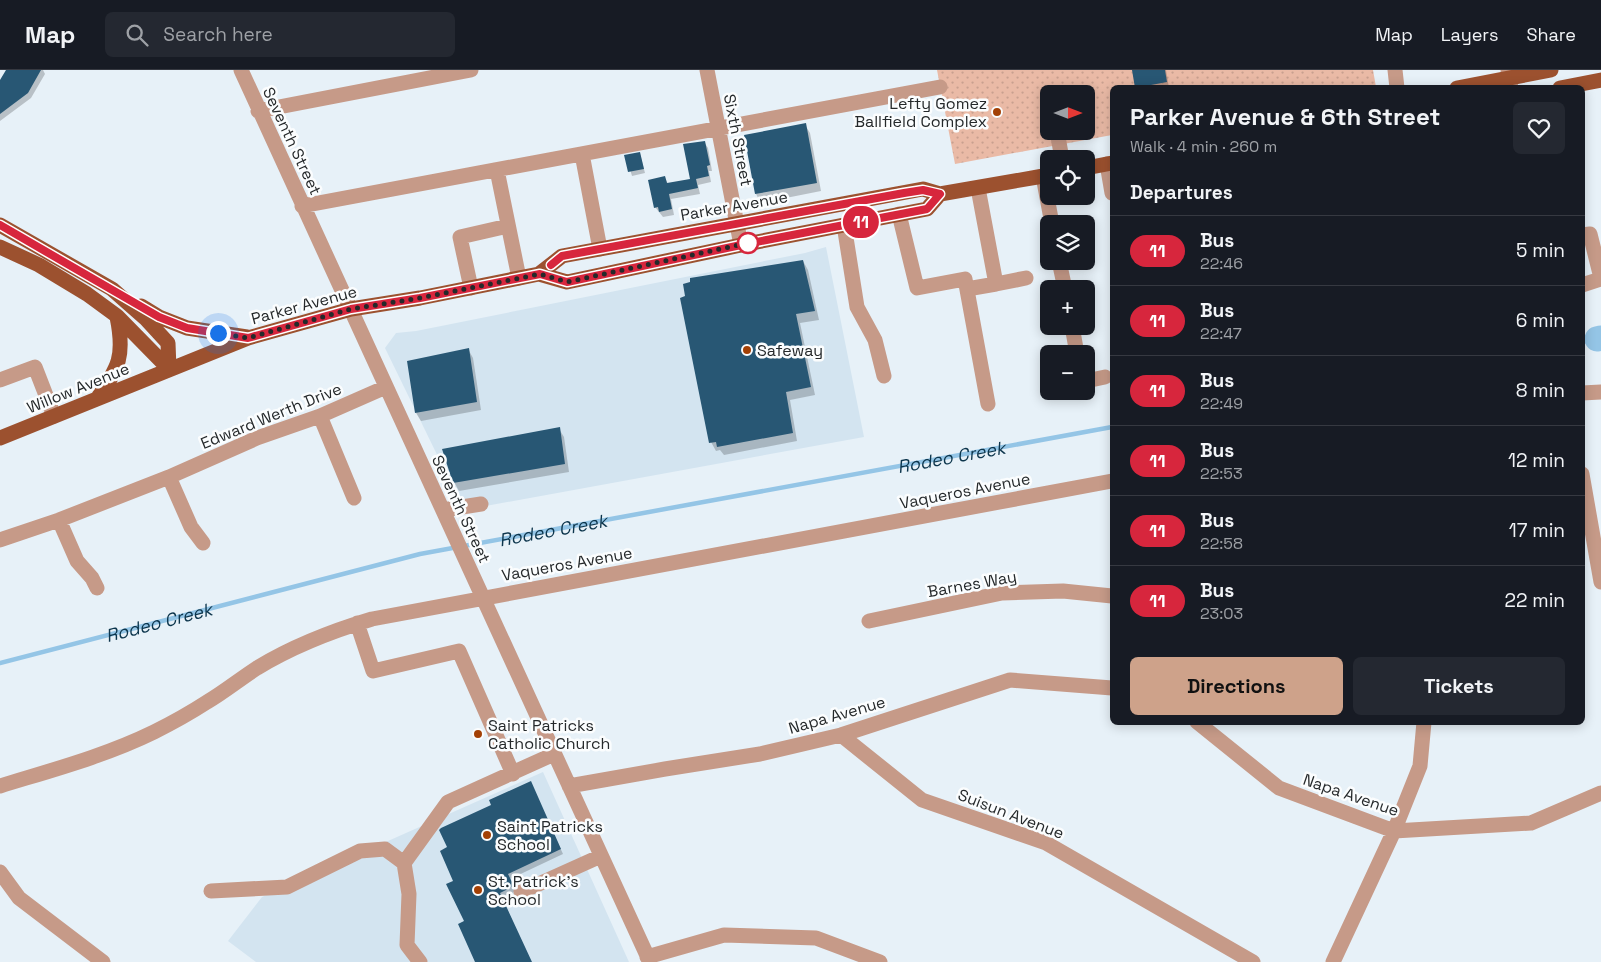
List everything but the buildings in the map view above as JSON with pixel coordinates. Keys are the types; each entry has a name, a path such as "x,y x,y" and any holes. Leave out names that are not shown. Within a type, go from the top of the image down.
{"main road":[{"path":"1473,85 1551,70"},
{"path":"1575,85 1601,80"},
{"path":"1095,166 1110,163"},
{"name":"Parker Avenue","path":"540,274 562,256 923,190 940,194 1040,176"},
{"name":"Parker Avenue","path":"170,369 248,338 351,309 420,298 540,274 567,282 741,245 927,209 940,194"},
{"path":"0,225 159,317 187,328 248,338"},
{"path":"0,247 39,265 87,294 117,316 170,369"},
{"path":"112,289 168,343 170,369"},
{"path":"98,399 112,376 120,357 121,338 117,316"},
{"name":"Willow Avenue","path":"0,438 170,369"}],"street":[{"name":"Seventh Street","path":"241,70 258,111 351,309 649,960"},
{"path":"258,111 471,70"},
{"name":"Sixth Street","path":"707,70 741,245"},
{"path":"1394,70 1397,85"},
{"path":"302,206 940,87"},
{"path":"582,154 600,249"},
{"path":"497,170 519,278"},
{"path":"978,188 996,284"},
{"path":"899,214 917,288 965,280 988,404"},
{"path":"844,225 857,307 875,340 884,376"},
{"path":"471,288 460,237 508,226"},
{"path":"1585,235 1590,234 1601,278 1585,284"},
{"path":"966,289 1026,278"},
{"path":"0,380 35,366 54,416"},
{"path":"1095,379 1105,377"},
{"name":"Edward Werth Drive","path":"0,540 59,520 169,477 257,438 320,416 386,387"},
{"path":"1585,392 1600,390"},
{"path":"320,416 354,498"},
{"path":"169,477 190,527 203,543"},
{"name":"Vaqueros Avenue","path":"0,786 121,747 154,732 207,703 258,668 300,644 338,628 482,597 1110,481"},
{"path":"1585,491 1601,582"},
{"path":"443,510 481,504"},
{"path":"59,520 77,561 98,588"},
{"name":"Barnes Way","path":"869,621 1002,593 1063,591 1110,596"},
{"path":"357,623 373,670 459,651 513,774"},
{"name":"Napa Avenue","path":"569,786 664,768 760,754 840,735 1010,680 1110,688"},
{"name":"Napa Avenue","path":"1202,725 1279,788 1394,831 1531,823 1601,793"},
{"path":"1333,962 1394,831 1420,766 1424,725"},
{"name":"Suisun Avenue","path":"840,735 922,800 1046,843 1253,962"},
{"path":"404,863 448,802 554,754"},
{"path":"211,891 287,887 360,851 385,849 404,863 409,894 407,945 420,962"},
{"path":"521,892 601,856"},
{"path":"0,872 19,898 104,962"},
{"path":"649,960 724,935 816,938 880,962"}],"shaded area":[{"name":"Lefty Gomez Ballfield Complex","path":"937,70 1373,70 1376,85 1110,85 1110,135 1095,138 1095,85 1040,85 1040,140 1085,140 955,164"},
{"path":"826,247 864,437 464,510 385,348 396,333 416,331 805,253"},
{"name":"Saint Patricks School","path":"543,772 629,962 256,962 228,941 262,897"}],"waterway":[{"name":"Rodeo Creek","path":"1597,339 1601,338"},
{"name":"Rodeo Creek","path":"1585,341 1597,339"},
{"name":"Rodeo Creek","path":"0,663 420,554 1110,427"}],"bus line":[{"name":"11","path":"0,225 159,317 187,328 248,338 351,309 420,298 540,274 567,282 813,230 927,209 940,194 923,190 904,193 562,256 551,265"}],"place":[{"name":"Lefty Gomez Ballfield Complex","path":"997,112"},
{"name":"Safeway","path":"747,350"},
{"name":"Saint Patricks Catholic Church","path":"478,734"},
{"name":"Saint Patricks School","path":"487,835"},
{"name":"St. Patrick's School","path":"478,890"}],"route":[{"path":"218,333 248,338 351,309 420,298 540,274 567,282 748,243"}]}
